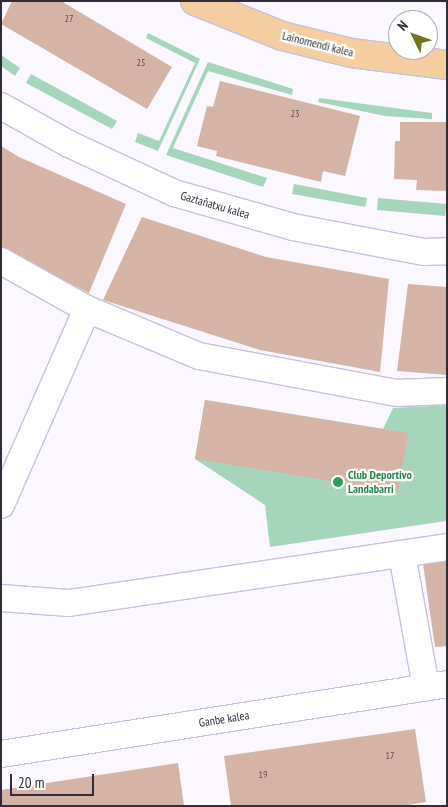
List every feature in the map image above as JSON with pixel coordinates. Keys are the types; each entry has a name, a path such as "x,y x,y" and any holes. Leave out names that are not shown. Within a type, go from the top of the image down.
{"main road":[{"name":"Lainomendi kalea","path":"195,1 282,36 351,53 447,66"}],"street":[{"name":"Gaztañatxu kalea","path":"1,106 68,144 174,193 293,227 424,252 447,251"},
{"path":"1,261 87,309 199,356 397,394 447,391"},
{"path":"1,505 87,309"},
{"path":"1,598 70,603 447,547"},
{"path":"402,554 436,686"},
{"name":"Ganbe kalea","path":"1,754 436,686"}],"green space":[{"path":"148,33 200,59 158,151 135,142 138,133 159,141 195,63 146,38"},
{"path":"1,55 20,68 15,76 1,66"},
{"path":"208,62 293,89 292,95 208,71 173,148 267,178 263,187 166,155"},
{"path":"31,74 117,121 112,129 26,83"},
{"path":"319,98 432,113 432,119 385,116 318,102"},
{"path":"294,184 367,198 365,207 292,194"},
{"path":"378,198 447,204 445,216 377,210"},
{"name":"Club Deportivo Landabarri","path":"205,400 383,429 393,408 447,405 447,524 446,521 270,547 265,505 195,459"}],"building":[{"path":"12,1 61,1 172,67 147,109 1,24"},
{"path":"220,81 360,116 345,176 323,171 321,182 216,156 217,151 197,146 207,106 213,107"},
{"path":"400,122 447,122 447,191 416,190 417,180 394,179 395,141 400,141"},
{"path":"1,146 19,157 126,204 89,293 1,249"},
{"path":"142,217 266,257 389,279 380,372 260,350 103,300"},
{"path":"408,284 447,287 447,375 397,371"},
{"path":"205,400 408,433 398,492 195,459"},
{"path":"447,561 447,646 435,647 423,564"},
{"path":"415,729 426,802 402,806 231,806 224,756"},
{"path":"178,763 184,806 1,806 1,790"}],"place":[{"name":"Club Deportivo Landabarri","path":"338,482"}]}
